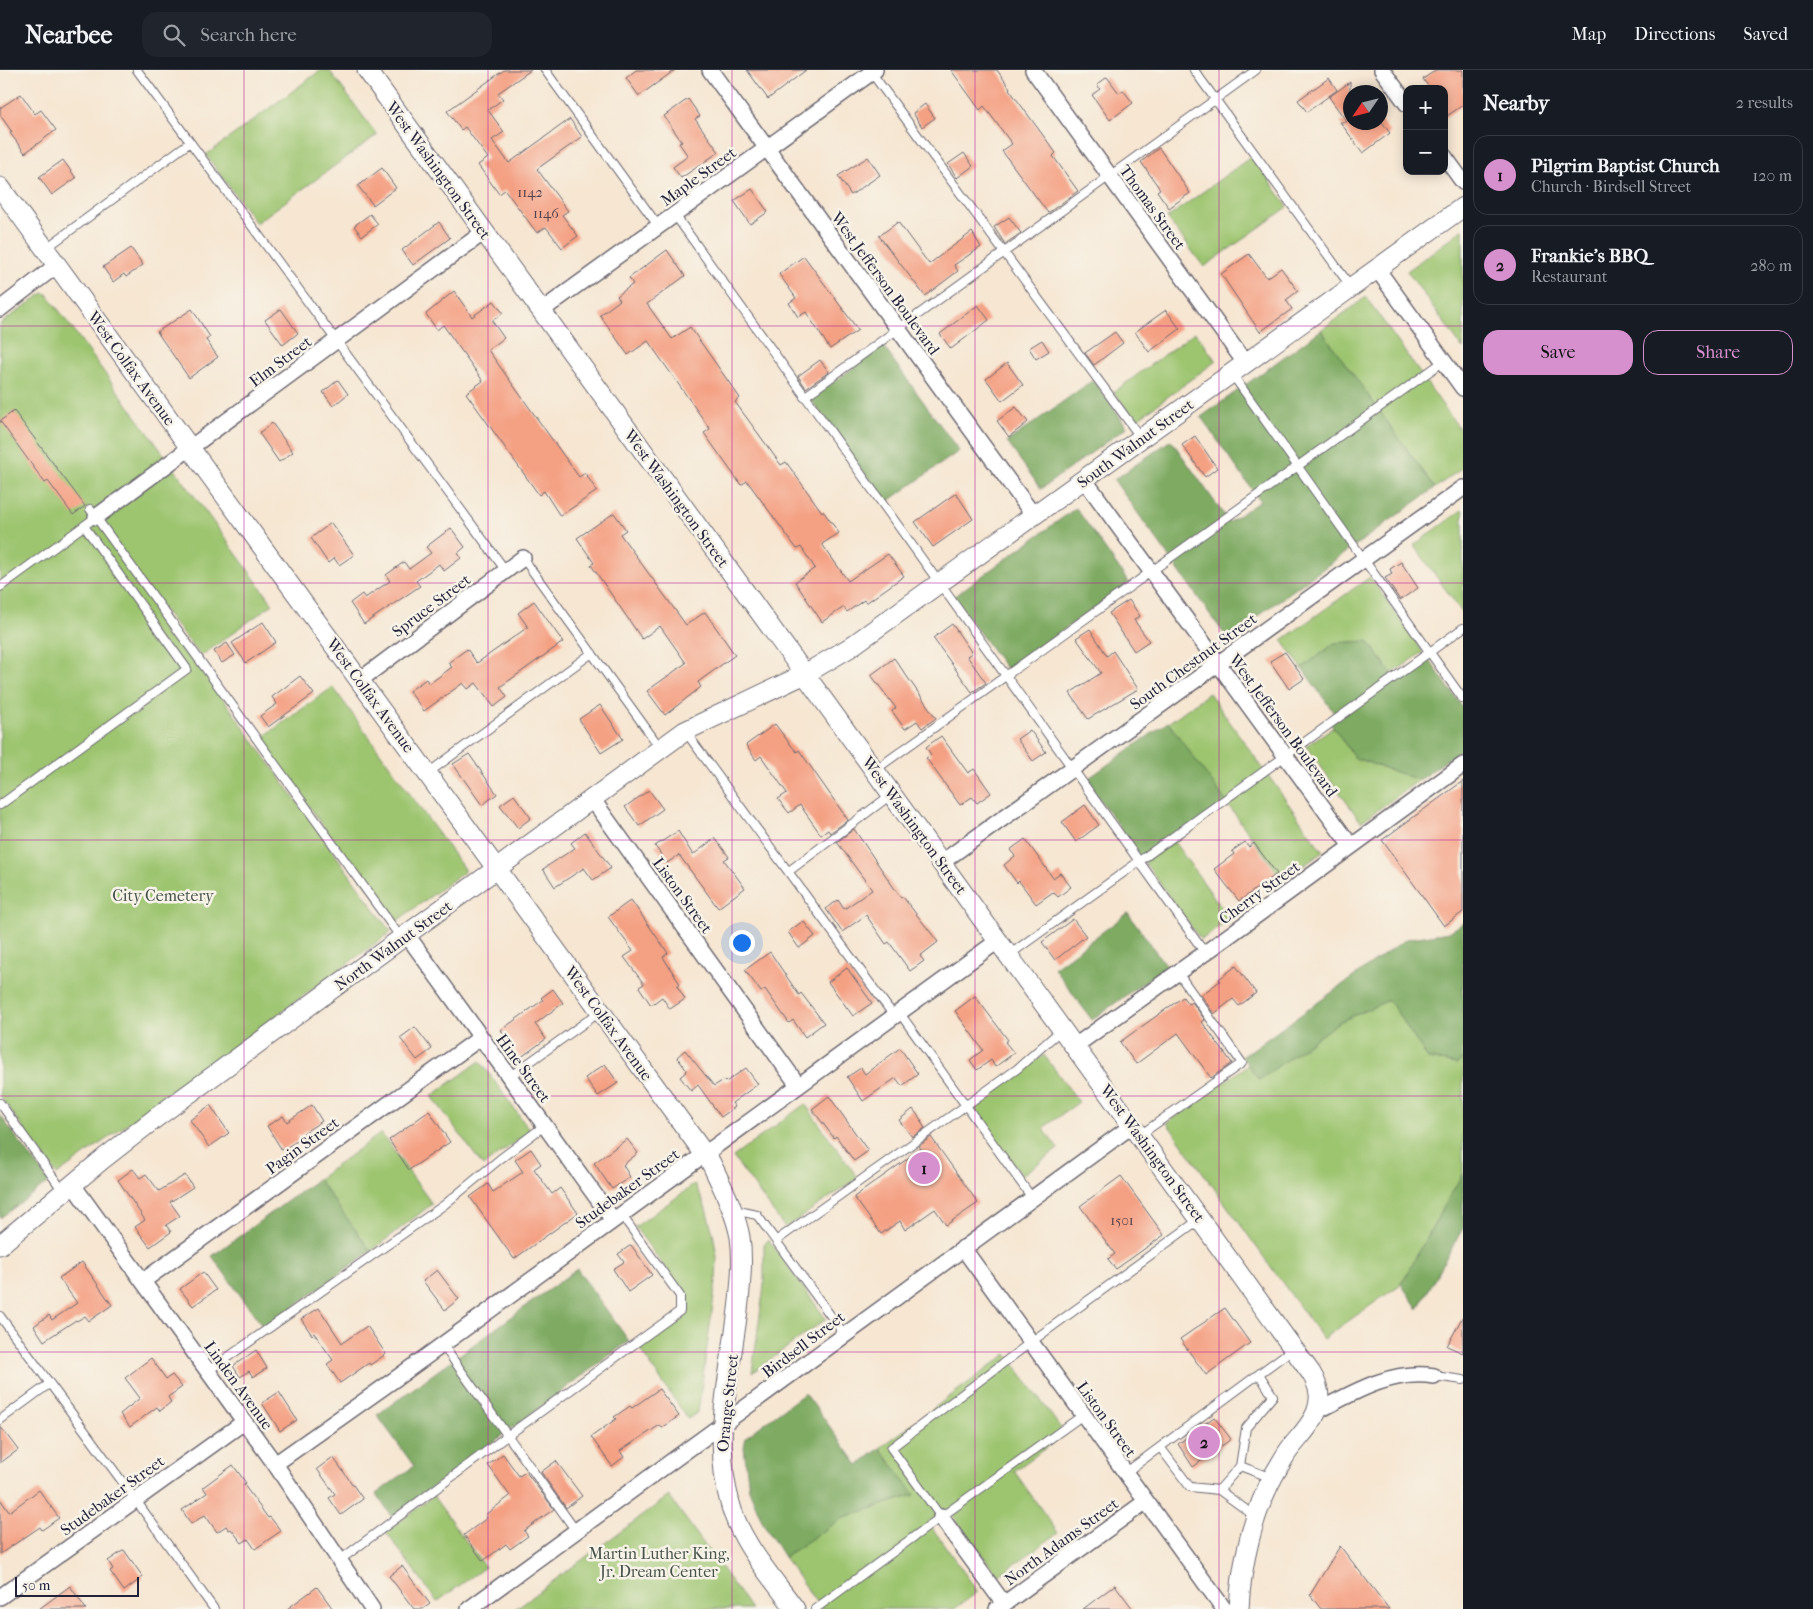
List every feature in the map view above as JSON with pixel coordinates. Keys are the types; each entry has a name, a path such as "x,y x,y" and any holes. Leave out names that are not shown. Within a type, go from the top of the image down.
{"street":[{"name":"West Washington Street","path":"367,70 1294,1347 1318,1385 1319,1395 1316,1412 1272,1479 1257,1518 1244,1562 1239,1609"},
{"name":"West Jefferson Boulevard","path":"710,70 1034,516"},
{"name":"Thomas Street","path":"1033,70 1110,176 1239,369"},
{"path":"1382,70 1403,99"},
{"name":"Maple Street","path":"541,311 872,71"},
{"path":"1448,161 1463,182"},
{"name":"West Colfax Avenue","path":"0,186 704,1153 723,1187 732,1210"},
{"name":"South Walnut Street","path":"805,674 849,648 940,584 1463,207"},
{"name":"Elm Street","path":"90,517 190,449 484,232"},
{"path":"0,309 57,265"},
{"path":"1378,269 1463,388"},
{"name":"West Jefferson Boulevard","path":"1084,479 1351,846"},
{"name":"South Chestnut Street","path":"942,862 1463,488"},
{"name":"Spruce Street","path":"360,680 523,558"},
{"name":"North Walnut Street","path":"0,1245 157,1117 685,731 805,674"},
{"name":"Cherry Street","path":"1075,1046 1463,765"},
{"name":"Liston Street","path":"592,800 798,1085"},
{"name":"Hine Street","path":"404,937 544,1126 617,1217"},
{"name":"Studebaker Street","path":"276,1464 897,1014 1004,947"},
{"name":"Pagin Street","path":"143,1281 480,1038"},
{"name":"Birdsell Street","path":"469,1609 1032,1198 1136,1130"},
{"name":"Linden Avenue","path":"69,1189 143,1281 276,1464 372,1609"},
{"name":"Orange Street","path":"732,1210 740,1236 742,1272 723,1425 721,1459 730,1505 740,1529 751,1548 795,1609"},
{"name":"Liston Street","path":"963,1248 1224,1609"},
{"path":"1316,1412 1379,1381 1402,1376 1434,1376"},
{"name":"Studebaker Street","path":"0,1597 244,1422"},
{"name":"North Adams Street","path":"1001,1606 1145,1502"},
{"path":"941,1517 1001,1606"}],"lane":[{"path":"137,70 506,571"},
{"path":"544,70 659,227"},
{"path":"1194,70 1351,288"},
{"path":"804,397 1256,70"},
{"path":"872,71 1141,438"},
{"path":"45,249 190,142"},
{"path":"675,215 1205,953"},
{"path":"875,770 1444,361"},
{"path":"1239,369 1297,467 1463,699"},
{"path":"0,587 90,517"},
{"path":"0,805 187,669 90,517"},
{"path":"90,517 404,937"},
{"path":"523,558 661,749"},
{"path":"1004,947 1139,861 1463,628"},
{"path":"428,773 592,653"},
{"path":"685,731 1032,1198"},
{"path":"789,871 892,794"},
{"path":"1136,1130 1242,1063 1178,973"},
{"path":"508,1077 601,1011"},
{"path":"777,1240 966,1107 1017,1069 1063,1029"},
{"path":"0,1103 69,1189"},
{"path":"208,1372 444,1205 500,1158 544,1126"},
{"path":"732,1210 757,1215 844,1334"},
{"path":"340,1560 680,1311 680,1296 617,1217"},
{"path":"941,1517 891,1448 1031,1342 1201,1219"},
{"path":"0,1316 214,1609"},
{"path":"442,1344 576,1531"},
{"path":"1125,1473 1294,1347"},
{"path":"1220,1490 1240,1466 1246,1428 1273,1396 1259,1374"},
{"path":"1434,1376 1463,1380"},
{"path":"0,1420 49,1384"},
{"path":"815,1609 1083,1415"},
{"path":"1160,1447 1190,1487 1220,1490 1257,1518"},
{"path":"1240,1466 1272,1479"}],"green space":[{"path":"321,70 329,70 377,135 256,223 206,155"},
{"path":"1252,156 1288,207 1204,267 1167,218"},
{"path":"1463,229 1463,349 1407,271"},
{"name":"City Cemetery","path":"43,293 47,294 273,604 201,656 127,565 391,932 57,1175 0,1096 0,324"},
{"path":"1366,297 1463,434 1463,467 1435,488 1321,330"},
{"path":"1321,330 1435,488 1227,638 1114,480 1171,440 1229,522 1260,501 1201,417"},
{"path":"1195,332 1216,361 1135,421 1114,392"},
{"path":"883,346 959,451 886,503 810,399"},
{"path":"1093,380 1127,427 1041,489 1007,442"},
{"path":"1076,508 1129,583 1007,670 953,597"},
{"path":"1462,510 1463,512 1463,614 1414,545"},
{"path":"1370,577 1423,652 1392,674 1368,641 1335,643 1302,668 1282,640"},
{"path":"1368,641 1397,681 1428,658 1463,708 1463,748 1419,780 1355,758 1328,720 1335,714 1302,668 1335,643"},
{"path":"333,687 464,869 464,872 394,923 260,739"},
{"path":"1209,693 1323,852 1283,880 1168,723"},
{"path":"1168,722 1228,804 1145,863 1086,780"},
{"path":"1333,727 1355,758 1419,780 1361,822 1306,746"},
{"path":"1174,842 1230,919 1201,940 1145,863"},
{"path":"1128,913 1166,966 1092,1020 1054,968"},
{"path":"1463,923 1463,1059 1457,1064 1428,1059 1389,1000 1337,1023 1259,1080 1242,1057 1406,939 1449,932"},
{"path":"1389,1000 1428,1059 1457,1064 1463,1059 1463,1173 1401,1284 1323,1339 1167,1123 1248,1065 1259,1080 1337,1023"},
{"path":"1044,1055 1079,1102 1043,1128 1058,1149 1022,1175 972,1107"},
{"path":"480,1061 530,1131 483,1166 432,1096"},
{"path":"805,1104 858,1178 785,1228 733,1157"},
{"path":"0,1115 49,1182 0,1218"},
{"path":"381,1133 432,1204 371,1251 318,1179"},
{"path":"1463,1173 1463,1228 1418,1309 1401,1284"},
{"path":"318,1179 371,1251 264,1328 212,1256"},
{"path":"695,1184 705,1206 713,1233 717,1257 716,1282 698,1412 688,1419 638,1347 683,1316 688,1308 686,1296 635,1227"},
{"path":"769,1240 826,1319 752,1373 764,1285 764,1244"},
{"path":"577,1269 629,1341 392,1517 376,1494 414,1466 377,1415"},
{"path":"1007,1354 1065,1434 1014,1471 1058,1533 998,1576 948,1509 928,1522 978,1592 954,1609 821,1609 784,1557 844,1517 914,1495 880,1448"},
{"path":"805,1393 858,1465 880,1448 915,1495 844,1517 784,1557 763,1523 749,1489 744,1447 746,1437"},
{"path":"433,1496 485,1567 437,1602 386,1532"},
{"name":"Martin Luther King, Jr. Dream Center","path":"669,1496 751,1609 515,1609"}],"building":[{"path":"504,70 531,70 498,93 503,99 488,110 504,132 492,140 509,163 570,119 582,137 537,169 568,211 562,215 578,236 562,248 546,227 537,233 505,190 499,194 478,165 488,158 465,127 461,130 447,111"},
{"path":"636,70 675,70 639,96 626,78"},
{"path":"747,70 806,70 768,99"},
{"path":"951,70 997,70 1056,153 1053,156 1078,191 1048,213 1002,151 1012,144 984,106 980,110"},
{"path":"1436,70 1463,70 1463,105 1448,115 1448,85 1427,85 1423,79"},
{"path":"1107,77 1119,93 1123,90 1133,103 1110,120 1092,95 1100,89 1097,85"},
{"path":"1329,78 1337,90 1307,112 1298,100"},
{"path":"1343,87 1343,116 1329,97"},
{"path":"21,94 35,114 41,110 56,130 25,153 10,133 12,132 0,115 0,108"},
{"path":"688,99 700,116 695,119 719,152 681,178 673,167 688,156 679,143 682,142 664,116"},
{"path":"925,104 935,118 922,127 913,113"},
{"path":"1346,130 1388,130 1390,133 1363,153"},
{"path":"1159,148 1190,193 1169,208 1157,191 1160,189 1141,162"},
{"path":"964,153 973,166 957,178 948,164"},
{"path":"868,157 880,175 851,195 838,176"},
{"path":"63,160 76,178 52,195 39,177"},
{"path":"382,168 396,188 373,205 358,186"},
{"path":"752,189 768,212 750,224 734,201"},
{"path":"370,214 378,224 362,236 354,226"},
{"path":"1009,217 1021,233 1005,244 994,227"},
{"path":"439,222 450,238 413,265 402,250"},
{"path":"898,222 929,264 972,232 981,247 954,265 958,271 925,296 879,236"},
{"path":"131,248 143,265 126,277 124,274 113,282 103,267"},
{"path":"667,250 685,276 647,304 672,339 690,327 740,398 735,402 781,465 786,462 839,533 822,544 848,581 888,554 904,576 866,603 864,600 847,612 844,607 822,622 795,582 815,568 801,547 797,549 747,481 741,485 704,433 710,429 648,341 628,355 600,315 620,300 617,296 633,284 629,278"},
{"path":"1249,254 1267,278 1281,268 1298,291 1286,300 1292,309 1260,332 1221,274"},
{"path":"804,256 858,330 830,349 806,312 798,317 789,303 796,298 779,274"},
{"path":"454,291 472,317 494,301 503,313 492,321 504,338 488,350 579,477 585,473 597,491 560,516 544,491 539,495 466,393 483,381 443,325 437,330 426,314"},
{"path":"978,305 989,320 951,349 940,334"},
{"path":"192,309 210,337 206,340 218,357 189,378 157,332"},
{"path":"281,309 298,333 283,345 265,320"},
{"path":"1166,310 1180,329 1149,352 1135,332"},
{"path":"1115,332 1123,343 1094,365 1085,353"},
{"path":"1042,340 1049,351 1036,359 1029,348"},
{"path":"820,360 829,372 806,388 798,376"},
{"path":"1007,363 1023,385 1002,401 986,379"},
{"path":"338,380 348,394 333,406 323,392"},
{"path":"1016,407 1028,422 1009,437 997,421"},
{"path":"14,411 85,506 73,515 48,481 45,483 0,421"},
{"path":"272,423 293,452 279,462 259,433"},
{"path":"1195,436 1217,468 1205,477 1182,445"},
{"path":"956,493 973,519 933,547 915,522"},
{"path":"614,513 626,530 620,534 686,625 705,612 735,655 698,682 701,687 665,715 647,691 686,663 660,626 642,639 591,565 594,563 577,538"},
{"path":"331,523 354,555 339,565 334,558 328,563 311,538"},
{"path":"451,528 465,547 458,553 461,558 444,571 439,564 416,581 420,586 364,624 350,603 362,594 365,598 390,581 386,575 404,562 409,569 431,553 426,547"},
{"path":"1401,562 1418,588 1400,600 1385,578 1392,574 1390,569"},
{"path":"1129,600 1140,616 1134,620 1149,641 1134,651 1109,613"},
{"path":"534,601 563,642 500,687 507,697 494,707 476,683 468,689 463,683 424,711 409,691 426,679 429,684 452,667 448,663 467,649 477,663 528,627 518,613"},
{"path":"263,622 276,642 246,663 232,643"},
{"path":"952,624 972,653 967,656 986,683 972,692 933,638"},
{"path":"1090,629 1107,656 1113,651 1138,689 1088,719 1070,693 1101,673 1076,638"},
{"path":"227,643 235,655 222,663 214,651"},
{"path":"1285,652 1304,679 1289,689 1270,661"},
{"path":"894,658 936,718 922,728 917,721 905,729 892,711 896,708 871,675"},
{"path":"300,676 314,694 268,727 260,716 277,704 272,697"},
{"path":"600,705 623,739 601,753 579,719"},
{"path":"775,724 797,752 799,750 848,820 830,833 828,830 821,835 800,805 789,813 778,799 787,793 761,756 756,760 746,745"},
{"path":"1030,730 1046,752 1033,761 1017,739"},
{"path":"941,736 968,773 974,769 991,793 977,803 972,797 960,805 926,758 931,755 926,747"},
{"path":"469,754 497,794 482,805 453,764"},
{"path":"1463,781 1463,912 1444,926 1382,840"},
{"path":"649,790 663,809 639,826 625,807"},
{"path":"514,795 531,818 518,828 500,805"},
{"path":"1085,805 1099,825 1076,842 1062,822"},
{"path":"854,829 901,898 903,897 938,942 920,956 924,961 910,971 889,942 886,944 866,915 842,932 826,909 838,900 844,909 872,890 837,842"},
{"path":"678,831 693,855 715,838 729,857 724,860 745,888 718,908 679,855 667,863 655,846"},
{"path":"585,832 611,868 593,880 584,868 555,887 543,869 575,848 571,843"},
{"path":"1025,839 1053,878 1060,873 1071,887 1058,897 1053,892 1036,904 1004,865 1015,856 1010,850"},
{"path":"1245,842 1249,847 1254,843 1277,874 1239,901 1214,869 1234,854 1232,851"},
{"path":"631,900 668,953 663,957 680,984 677,986 685,999 670,1009 662,997 651,1005 639,987 644,984 624,957 633,951 608,917"},
{"path":"1073,919 1086,936 1055,960 1042,942"},
{"path":"803,921 815,936 799,948 788,932"},
{"path":"770,952 799,995 801,993 824,1023 805,1037 793,1020 789,1023 765,989 761,992 745,970"},
{"path":"1236,966 1256,993 1239,1006 1233,999 1214,1014 1201,995"},
{"path":"847,968 872,1003 853,1016 828,982"},
{"path":"553,989 563,1003 535,1024 546,1039 520,1058 501,1030 543,1000 541,998"},
{"path":"975,996 1008,1040 1005,1042 1014,1053 995,1067 991,1060 977,1070 970,1060 983,1050 955,1011"},
{"path":"1183,997 1188,1004 1192,1002 1205,1020 1202,1022 1232,1063 1211,1078 1178,1033 1136,1064 1120,1042"},
{"path":"415,1027 432,1049 417,1060 400,1038"},
{"path":"900,1048 918,1074 902,1086 896,1078 863,1101 847,1077 861,1068 865,1074"},
{"path":"685,1050 714,1086 724,1080 726,1082 746,1068 758,1084 732,1103 735,1107 721,1117 698,1085 691,1091 680,1077 687,1071 677,1057"},
{"path":"605,1064 618,1083 598,1096 585,1078"},
{"path":"829,1096 868,1151 854,1161 836,1136 834,1138 812,1109"},
{"path":"210,1105 229,1133 209,1147 190,1120"},
{"path":"312,1105 322,1121 297,1137 299,1140 282,1150 267,1126 283,1116 287,1122"},
{"path":"913,1109 925,1128 912,1137 899,1120"},
{"path":"429,1111 450,1142 409,1170 389,1140"},
{"path":"931,1137 978,1203 946,1225 935,1209 905,1230 900,1221 881,1234 854,1197 921,1149 919,1146"},
{"path":"627,1139 638,1153 623,1165 630,1177 612,1189 594,1163"},
{"path":"531,1149 541,1164 534,1169 552,1194 560,1188 578,1213 514,1259 470,1197 488,1184 493,1192 523,1172 515,1160"},
{"path":"133,1169 140,1178 146,1174 159,1191 185,1175 193,1187 170,1202 180,1216 166,1225 171,1232 150,1247 135,1227 145,1220 118,1180"},
{"path":"1121,1176 1164,1235 1116,1269 1108,1259 1115,1254 1080,1206"},
{"path":"631,1245 652,1275 628,1292 613,1269 624,1262 618,1254"},
{"path":"82,1262 112,1305 89,1321 85,1316 76,1320 44,1341 34,1326 49,1315 52,1320 77,1303 59,1278"},
{"path":"437,1270 459,1299 445,1310 423,1281"},
{"path":"203,1272 216,1290 193,1306 180,1289"},
{"path":"319,1308 342,1343 367,1326 386,1354 340,1383 327,1364 333,1360 314,1333 312,1335 301,1319"},
{"path":"1225,1308 1250,1343 1206,1375 1180,1339"},
{"path":"1463,1316 1463,1353 1447,1346"},
{"path":"256,1350 267,1368 253,1377 249,1371 240,1377 233,1366"},
{"path":"151,1358 166,1379 172,1375 182,1387 168,1397 171,1402 160,1411 157,1407 130,1427 120,1414 140,1398 125,1378"},
{"path":"659,1389 679,1416 662,1428 660,1425 620,1451 624,1457 612,1466 591,1437 616,1419 614,1417 630,1406 632,1408"},
{"path":"279,1392 297,1420 280,1431 262,1403"},
{"path":"1214,1417 1231,1439 1193,1467 1178,1444"},
{"path":"0,1426 18,1450 0,1463"},
{"path":"503,1454 519,1476 526,1472 554,1509 524,1531 528,1536 510,1549 506,1544 483,1561 464,1535 487,1518 485,1515 510,1496 488,1465"},
{"path":"333,1457 363,1499 341,1515 329,1498 335,1494 317,1469"},
{"path":"556,1461 582,1496 566,1508 541,1472"},
{"path":"233,1465 246,1483 244,1485 268,1518 270,1517 281,1531 255,1549 248,1539 242,1543 231,1529 229,1530 226,1526 217,1532 205,1515 191,1524 182,1510 207,1493 203,1487"},
{"path":"39,1490 59,1518 42,1530 40,1527 0,1554 0,1499 9,1512"},
{"path":"1340,1546 1389,1609 1321,1609 1310,1595"},
{"path":"124,1550 143,1577 124,1591 110,1571 113,1569 108,1561"},
{"path":"402,1566 430,1604 423,1609 414,1609 389,1576"},
{"path":"1115,1585 1133,1609 1083,1609"},
{"path":"70,1586 86,1609 39,1609"},
{"path":"317,1587 333,1609 287,1609"}],"place":[{"name":"Pilgrim Baptist Church","path":"924,1168"},
{"name":"Frankie's BBQ","path":"1204,1442"}]}
